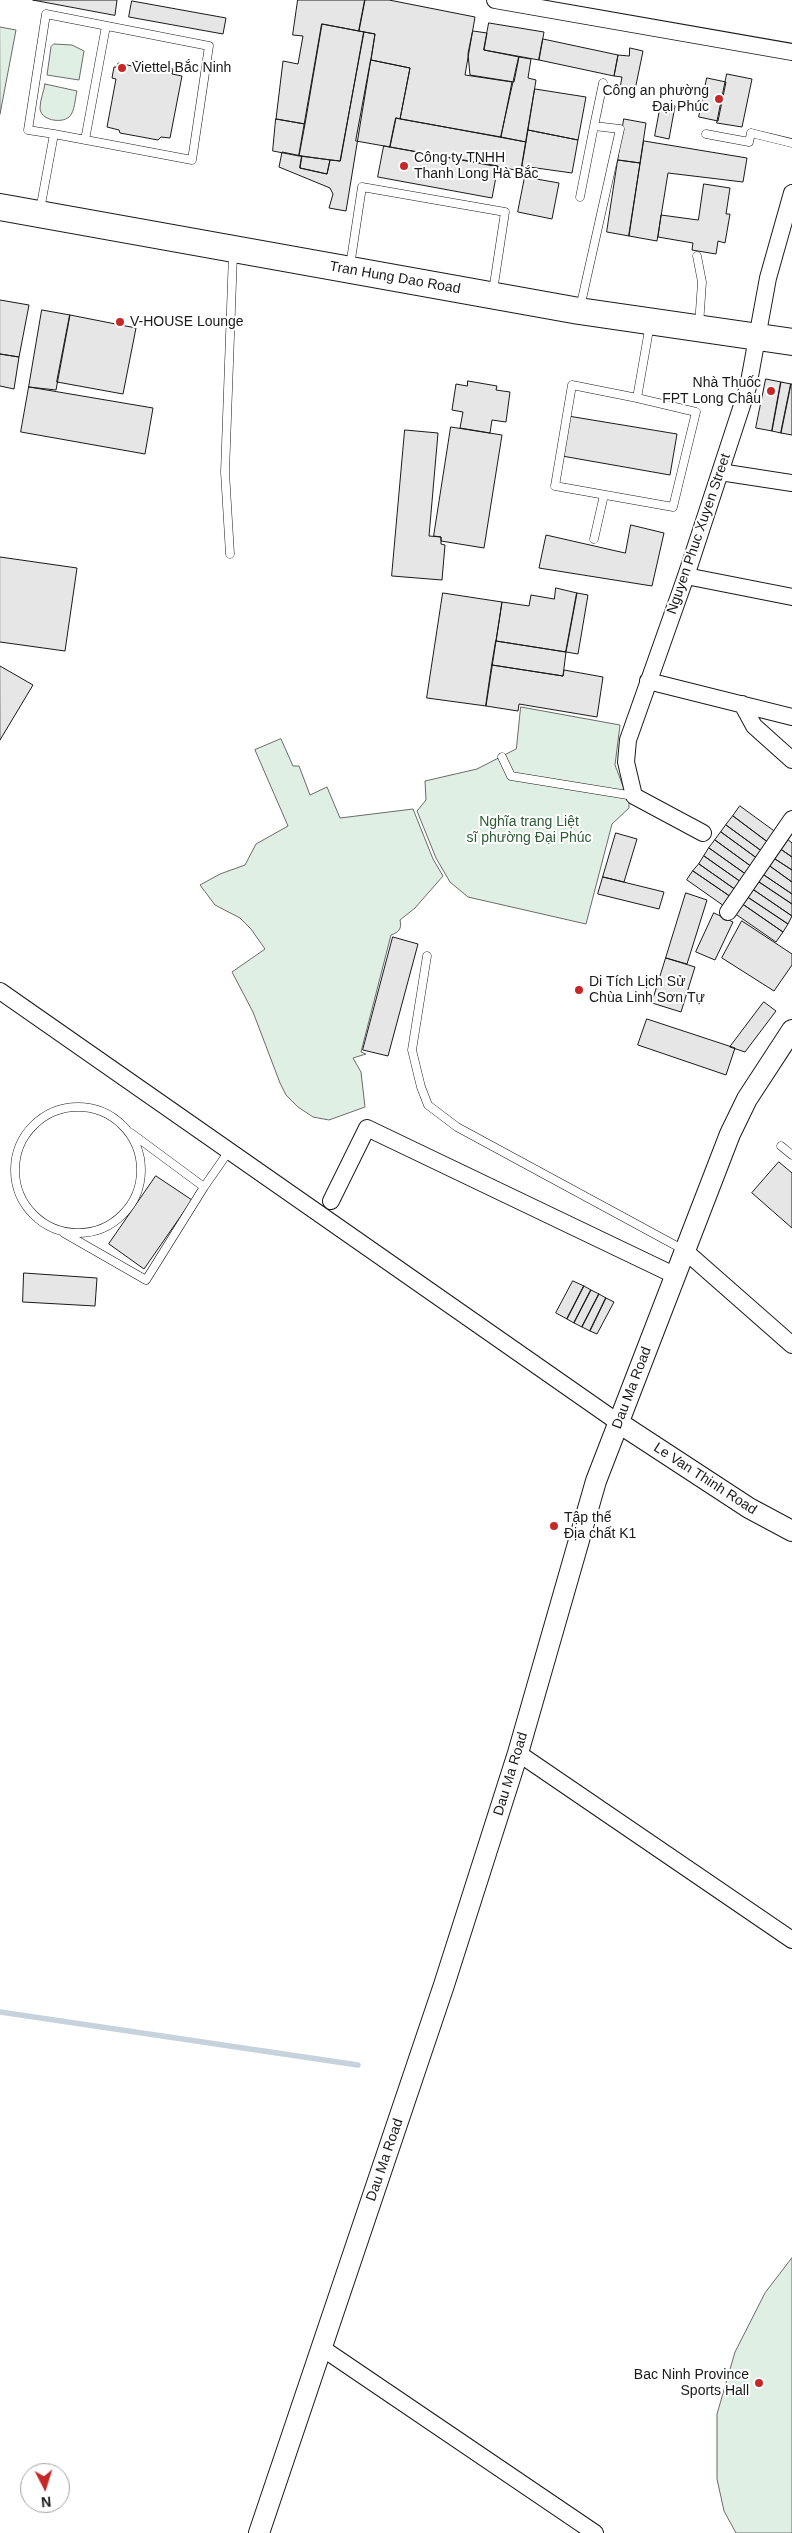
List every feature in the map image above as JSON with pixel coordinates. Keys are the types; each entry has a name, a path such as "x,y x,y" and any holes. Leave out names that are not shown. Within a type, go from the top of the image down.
{"main road":[{"name":"Tran Hung Dao Road","path":"0,207 579,311 699,330 792,342"}],"street":[{"path":"495,0 556,5 792,52"},
{"name":"Nguyen Phuc Xuyen Street","path":"634,796 626,762 628,740 686,576 749,382 759,337 768,278 792,193"},
{"path":"720,472 792,483"},
{"path":"686,576 792,597"},
{"path":"648,681 792,717"},
{"path":"742,704 754,726 792,760"},
{"path":"634,796 703,833"},
{"path":"728,912 792,819"},
{"path":"0,991 619,1423"},
{"name":"Dau Ma Road","path":"259,2533 444,1985 518,1753 596,1481 674,1275 738,1116 789,1040"},
{"path":"331,1200 367,1128 674,1275"},
{"path":"684,1250 792,1345"},
{"name":"Le Van Thinh Road","path":"619,1423 749,1508 792,1532"},
{"path":"518,1753 792,1940"},
{"path":"322,2348 595,2533"}],"lane":[{"path":"46,14 106,26 209,46 192,160 28,130 46,14"},
{"path":"85,140 106,26"},
{"path":"580,197 603,83"},
{"path":"579,311 620,129 594,126"},
{"path":"706,134 749,142 751,133 792,143"},
{"path":"40,214 54,134"},
{"path":"349,270 362,187 506,212 492,296"},
{"path":"230,554 225,472 229,310 233,249"},
{"path":"696,256 702,282 699,330"},
{"path":"637,398 650,322"},
{"path":"572,385 637,398 696,412 673,507 555,486 572,385"},
{"path":"594,538 604,495"},
{"path":"502,757 511,776 634,796"},
{"path":"427,956 412,1050 420,1087 428,1105 457,1127 684,1250"},
{"path":"204,1187 112,1117 96,1111 71,1108 47,1116 33,1126 23,1140 15,1164 16,1181 21,1197 36,1217 146,1280 204,1187 229,1151"},
{"path":"58,1230 80,1233 102,1228 128,1209 138,1190 141,1168 136,1147 125,1128"},
{"path":"782,1146 792,1156"}],"green space":[{"path":"0,27 16,30 0,114"},
{"path":"54,44 72,45 84,51 79,80 47,75 51,47"},
{"path":"45,84 77,91 74,108 69,117 61,120 51,120 43,115 40,105"},
{"name":"Nghĩa trang Liệt sĩ phường Đại Phúc","path":"521,707 620,725 615,765 629,802 629,808 612,824 586,924 468,897 450,882 436,858 417,811 426,800 425,781 477,769 516,749"},
{"path":"281,739 293,766 299,766 310,795 327,787 340,818 413,809 433,859 443,876 415,908 400,920 401,926 399,930 391,935 361,1052 366,1054 353,1058 361,1072 365,1107 329,1120 313,1117 298,1107 286,1095 253,1012 232,972 265,949 251,929 240,918 215,905 200,885 220,874 245,865 256,844 288,826 255,750"},
{"name":"Bac Ninh Province Sports Hall","path":"792,2258 792,2533 736,2533 724,2511 717,2479 717,2414 735,2352 765,2293"}],"building":[{"path":"33,0 117,0 115,15"},
{"path":"298,0 365,0 359,31 322,24 305,124 276,119 283,61 298,64 303,36 293,35"},
{"path":"365,0 389,0 475,17 465,75 512,82 501,137 400,119 410,68 371,60 375,34 359,31"},
{"path":"132,1 226,18 223,34 129,17"},
{"path":"489,23 544,32 539,60 484,50"},
{"path":"322,24 364,32 340,161 299,156"},
{"path":"473,31 487,33 484,50 519,57 514,82 470,75 468,54"},
{"path":"364,32 375,34 346,211 329,208 333,194 330,188 279,167 282,152 302,156 300,168 327,174 330,160 340,161"},
{"path":"543,39 618,55 614,76 539,60"},
{"path":"630,48 643,51 635,90 620,88 622,77 614,76 618,55 629,56"},
{"path":"519,57 531,59 528,78 536,80 526,142 501,137"},
{"path":"371,60 410,68 400,119 396,118 390,147 356,141"},
{"path":"134,61 173,69 172,74 182,76 170,138 161,137 158,140 120,133 119,130 107,127 116,79 112,78 114,67 117,67 118,63 132,66"},
{"path":"727,74 752,79 742,127 717,123"},
{"path":"707,78 726,82 718,121 699,117"},
{"path":"535,89 586,97 578,140 528,130"},
{"path":"661,104 675,106 669,139 655,136"},
{"path":"396,118 526,142 521,171 390,147"},
{"path":"276,119 305,124 299,156 273,151"},
{"path":"624,119 646,123 640,163 618,160"},
{"path":"528,130 578,140 572,173 522,166"},
{"path":"644,141 747,158 743,182 668,173 657,241 629,236"},
{"path":"384,146 498,166 492,198 378,177"},
{"path":"302,156 330,160 327,174 300,168"},
{"path":"618,160 640,163 629,236 607,232"},
{"path":"525,177 559,183 552,219 518,212"},
{"path":"704,184 730,188 726,214 730,214 725,243 718,241 716,254 692,250 693,243 658,237 661,215 698,220"},
{"path":"0,300 29,305 19,357 0,354"},
{"path":"42,310 70,315 56,390 29,387"},
{"path":"70,315 136,328 123,394 57,382"},
{"path":"0,354 19,357 14,389 0,386"},
{"path":"766,379 781,382 772,431 756,428"},
{"path":"468,381 497,386 496,390 510,392 506,422 492,420 490,433 460,428 463,412 452,410 456,384 467,386"},
{"path":"781,382 791,384 781,433 772,431"},
{"path":"792,384 792,435 781,433"},
{"path":"29,387 153,408 145,454 21,432"},
{"path":"568,416 677,434 670,475 562,456"},
{"path":"451,427 502,435 484,548 441,541 441,537 434,536"},
{"path":"405,430 438,433 429,536 441,537 441,544 445,545 442,580 392,576"},
{"path":"631,525 664,533 652,586 539,568 546,535 625,553"},
{"path":"0,557 77,568 65,651 0,642"},
{"path":"556,588 577,593 566,652 496,641 502,602 529,606 531,595 554,599"},
{"path":"443,593 502,602 486,706 427,698"},
{"path":"577,593 588,595 578,654 566,652"},
{"path":"496,641 566,652 563,676 492,665"},
{"path":"492,665 563,676 564,670 603,677 597,717 519,704 518,711 486,706"},
{"path":"0,666 33,685 0,740"},
{"path":"740,806 777,833 769,843 733,816"},
{"path":"733,816 769,843 763,852 726,825"},
{"path":"726,825 763,852 758,859 721,832"},
{"path":"721,832 758,859 752,867 715,840"},
{"path":"616,833 637,839 624,882 603,877"},
{"path":"786,838 792,843 792,857 779,848"},
{"path":"715,840 752,867 747,875 709,848"},
{"path":"709,848 747,875 741,882 704,856"},
{"path":"779,848 792,857 792,870 772,857"},
{"path":"704,856 741,882 736,890 699,864"},
{"path":"772,857 792,870 792,882 767,864"},
{"path":"699,864 736,890 731,897 693,871"},
{"path":"767,864 792,882 792,894 761,873"},
{"path":"693,871 731,897 724,906 687,880"},
{"path":"761,873 792,894 792,904 756,880"},
{"path":"603,877 664,892 659,909 598,894"},
{"path":"756,880 792,904 792,916 751,888"},
{"path":"751,888 792,916 788,924 746,896"},
{"path":"686,893 707,900 687,964 666,958"},
{"path":"746,896 788,924 783,932 741,903"},
{"path":"741,903 783,932 776,942 734,913"},
{"path":"714,913 733,922 715,960 696,952"},
{"path":"742,921 792,954 792,965 774,991 722,958"},
{"path":"393,937 418,944 388,1056 363,1050"},
{"path":"666,958 695,967 681,1012 652,1003"},
{"path":"764,1002 776,1011 745,1052 730,1047"},
{"path":"647,1019 735,1048 726,1075 638,1045"},
{"path":"779,1162 792,1173 792,1228 752,1193"},
{"path":"156,1176 192,1200 144,1269 109,1244"},
{"path":"24,1273 97,1278 95,1306 23,1302"},
{"path":"573,1281 584,1286 567,1319 556,1313"},
{"path":"584,1286 591,1290 574,1323 567,1319"},
{"path":"591,1290 599,1294 582,1327 574,1323"},
{"path":"599,1294 606,1298 590,1331 582,1327"},
{"path":"606,1298 614,1302 597,1334 590,1331"}],"waterway":[{"path":"0,2012 358,2065"}],"place":[{"name":"Viettel Bắc Ninh","path":"122,68"},
{"name":"Công an phường Đại Phúc","path":"719,99"},
{"name":"Công ty TNHH Thanh Long Hà Bắc","path":"404,166"},
{"name":"V-HOUSE Lounge","path":"120,322"},
{"name":"Nhà Thuốc FPT Long Châu","path":"771,391"},
{"name":"Di Tích Lịch Sử Chùa Linh Sơn Tự","path":"579,990"},
{"name":"Tập thể Địa chất K1","path":"554,1526"},
{"name":"Bac Ninh Province Sports Hall","path":"759,2383"}]}
